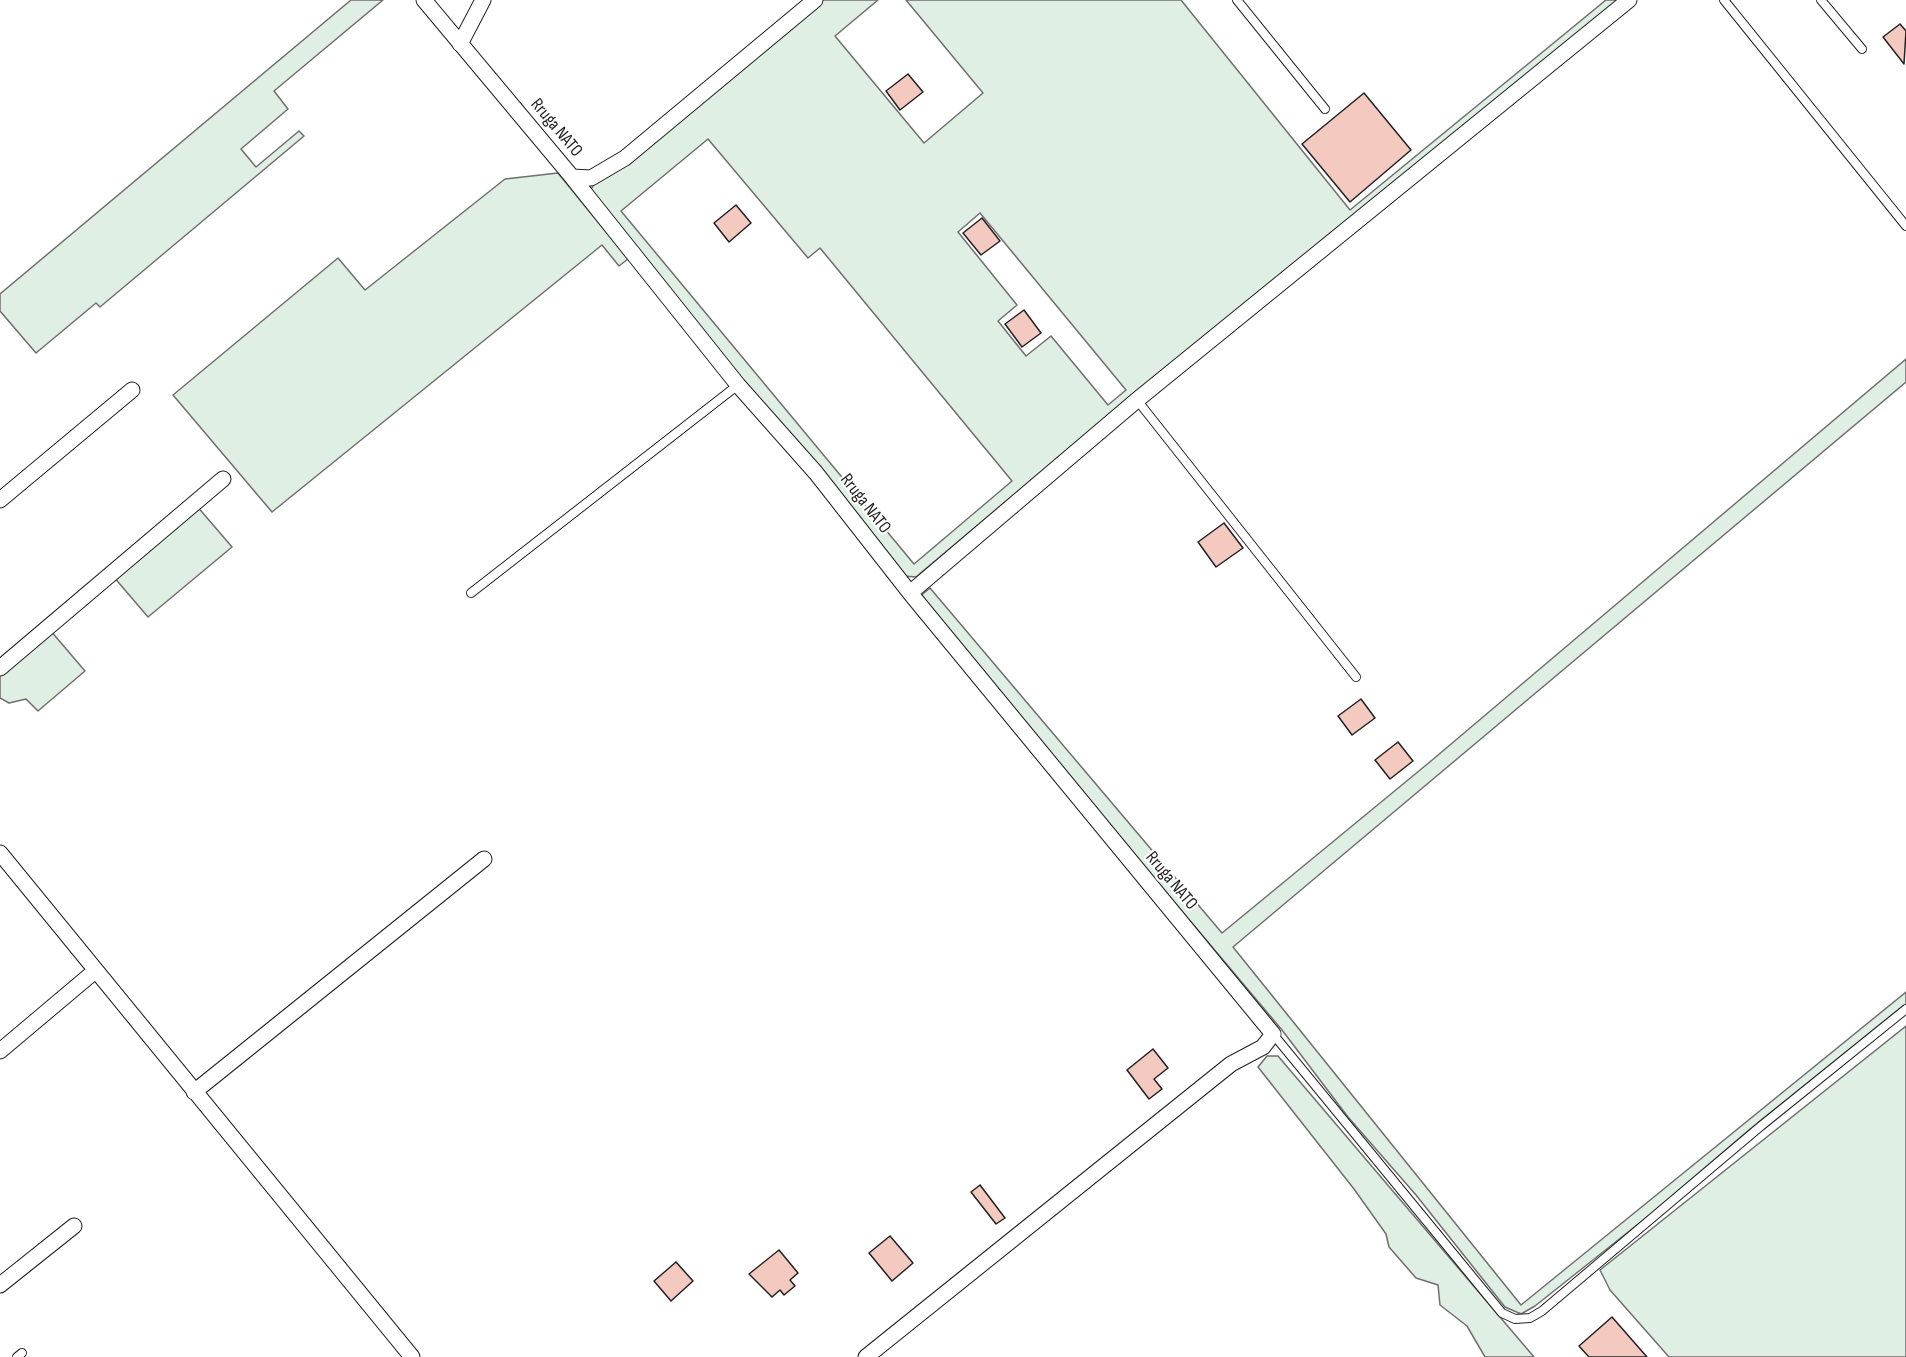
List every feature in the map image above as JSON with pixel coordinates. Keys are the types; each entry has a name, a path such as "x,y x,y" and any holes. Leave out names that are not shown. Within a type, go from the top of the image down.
{"street":[{"name":"Rruga NATO","path":"424,0 572,177 738,385 816,473 910,593 1273,1034"},
{"path":"460,44 483,0"},
{"path":"572,177 591,178 625,158 814,0"},
{"path":"910,593 1137,400 1629,0"},
{"path":"0,500 132,390"},
{"path":"0,668 223,479"},
{"path":"0,853 412,1357"},
{"path":"194,1092 484,859"},
{"path":"0,1051 95,971"},
{"path":"866,1357 1231,1064 1263,1047 1273,1034"},
{"path":"0,1285 74,1226"}],"lane":[{"path":"1237,0 1325,109"},
{"path":"1724,0 1906,226"},
{"path":"1821,0 1862,49"},
{"path":"471,593 738,385"},
{"path":"1137,400 1356,676"},
{"path":"1273,1034 1502,1313 1515,1319 1530,1318 1542,1311 1761,1126 1906,1009"}],"green space":[{"path":"351,0 383,0 274,91 288,109 241,149 256,167 299,131 304,136 100,307 96,303 36,353 0,311 0,294"},
{"path":"822,0 878,0 835,36 924,143 983,93 906,0 1181,0 1350,210 1606,0 1622,0 1132,395 916,577 904,576 773,420 590,192 594,183","holes":["708,139 808,258 820,248 1012,481 914,564 621,211","980,213 1126,390 1108,405 1051,336 1026,356 998,321 1017,305 958,232"]},
{"path":"558,173 628,259 619,266 602,245 272,512 173,395 338,258 365,290 505,179"},
{"path":"1906,359 1906,382 1233,947 1521,1305 1906,992 1906,1005 1750,1129 1652,1213 1535,1306 1521,1314 1505,1307 1416,1195 1348,1117 1282,1030 918,598 930,588 1222,933 1431,761"},
{"path":"196,505 232,547 148,617 113,576"},
{"path":"50,630 85,671 38,711 26,699 9,703 0,698 0,673"},
{"path":"1906,1026 1906,1357 1669,1357 1610,1290 1600,1270"},
{"path":"1267,1056 1278,1056 1534,1357 1485,1357 1467,1326 1440,1305 1438,1285 1416,1278 1389,1247 1386,1234 1354,1189 1258,1067"}],"building":[{"path":"1900,24 1906,31 1904,64 1883,37"},
{"path":"908,74 923,92 900,110 886,91"},
{"path":"1364,93 1411,150 1350,202 1302,144"},
{"path":"736,205 751,223 729,242 714,223"},
{"path":"982,218 1000,241 981,255 963,233"},
{"path":"1024,310 1041,333 1022,347 1005,324"},
{"path":"1224,523 1243,548 1216,567 1198,542"},
{"path":"1361,699 1375,718 1352,735 1338,716"},
{"path":"1398,742 1413,761 1390,779 1375,760"},
{"path":"1153,1049 1168,1068 1154,1079 1162,1089 1149,1099 1127,1070"},
{"path":"980,1185 1005,1218 996,1224 971,1192"},
{"path":"890,1236 913,1263 892,1281 869,1253"},
{"path":"779,1250 798,1273 790,1280 795,1286 784,1295 780,1290 772,1297 749,1274"},
{"path":"676,1262 693,1281 671,1301 654,1281"},
{"path":"1612,1317 1647,1357 1589,1357 1579,1346"}]}
